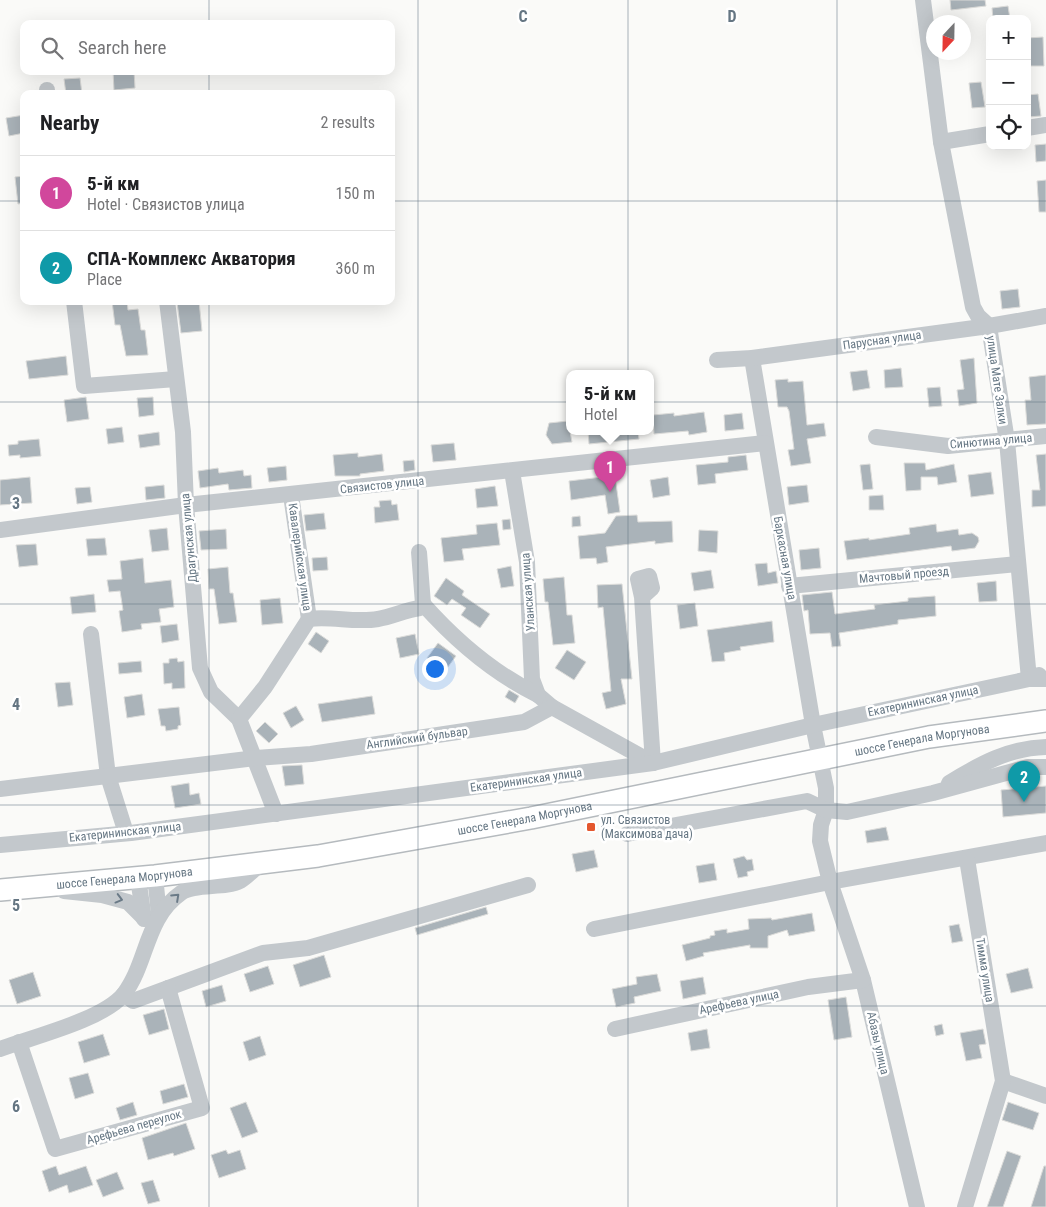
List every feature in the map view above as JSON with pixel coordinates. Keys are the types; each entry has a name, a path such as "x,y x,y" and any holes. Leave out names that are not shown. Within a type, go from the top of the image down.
{"main road":[{"name":"шоссе Генерала Моргунова","path":"0,890 147,877 260,864 531,818 929,737 1046,721"}],"street":[{"name":"улица Мате Залки","path":"923,0 941,142 973,307 978,316 989,326 1007,441 1029,679"},
{"path":"1031,127 1046,125"},
{"path":"941,142 986,135"},
{"path":"74,305 84,386 176,379"},
{"name":"Драгунская улица","path":"167,305 183,432 186,505 200,668 211,692 239,719 256,758 276,814"},
{"name":"Парусная улица","path":"717,360 752,358 989,326 1046,316"},
{"name":"Баркасная улица","path":"752,358 813,725 822,758 826,810"},
{"name":"Синютина улица","path":"876,437 948,446 1046,436"},
{"name":"Связистов улица","path":"0,530 186,505 765,443"},
{"name":"Уланская улица","path":"512,470 527,562 532,679 538,695"},
{"name":"Кавалерийская улица","path":"239,719 265,687 309,619 291,495"},
{"path":"419,552 423,604 462,646 520,686 538,695 552,707 652,763"},
{"name":"Мачтовый проезд","path":"790,586 1018,564"},
{"path":"642,597 652,763"},
{"name":"Кавалерийская улица","path":"309,619 328,617 348,621 379,619 420,608 423,604"},
{"path":"91,634 108,776 126,833"},
{"path":"1029,679 1046,672"},
{"name":"Екатерининская улица","path":"0,846 126,833 276,814 652,763 813,725 1029,679 1046,679"},
{"name":"Английский бульвар","path":"0,789 256,758 311,754 524,722 552,707"},
{"path":"932,793 990,760 1025,748 1046,747"},
{"path":"627,834 807,801 826,810 846,812 932,793 1028,768 1046,767"},
{"name":"Абазы улица","path":"826,810 821,825 820,841 830,882 863,980 918,1207"},
{"path":"594,929 830,882 967,859 1046,843"},
{"name":"Тимма улица","path":"965,1207 1003,1082 967,859"},
{"path":"151,916 182,892 240,881 260,864"},
{"path":"0,1049 95,1015 124,994 140,963 148,936 151,916 147,877"},
{"path":"124,994 134,1001 263,953 308,948 528,885"},
{"path":"36,888 102,895 128,902 151,916"},
{"name":"Арефьева улица","path":"615,1029 808,987 863,980"},
{"name":"Арефьева переулок","path":"19,1042 55,1149 202,1108 168,988"},
{"path":"1003,1082 1046,1096"}],"building":[{"path":"950,0 985,0 986,6 951,10"},
{"path":"1008,6 1009,15 993,15 992,8"},
{"path":"1043,37 1044,66 1031,66 1031,38"},
{"path":"113,75 134,75 135,88 114,90"},
{"path":"80,78 82,90 65,90 64,79"},
{"path":"981,82 985,107 972,108 969,83"},
{"path":"1038,94 1041,116 1031,117 1031,95"},
{"path":"20,116 20,134 9,136 6,118"},
{"path":"1046,144 1046,161 1036,162 1035,145"},
{"path":"20,176 20,204 18,204 15,177"},
{"path":"1046,180 1046,212 1039,212 1037,181"},
{"path":"1018,289 1020,307 1002,309 1000,291"},
{"path":"112,305 127,305 128,310 138,309 141,330 145,330 148,355 126,356 120,325 115,325"},
{"path":"177,305 199,305 202,331 181,333"},
{"path":"66,356 68,375 29,379 26,361"},
{"path":"974,358 977,403 959,406 957,390 964,389 960,360"},
{"path":"901,368 903,387 885,388 884,370"},
{"path":"867,370 870,388 853,391 850,372"},
{"path":"1046,375 1046,424 1027,425 1025,400 1031,400 1029,377"},
{"path":"788,379 788,382 803,381 807,425 824,423 826,436 807,439 811,463 791,466 788,450 794,449 789,411 787,407 778,407 775,380"},
{"path":"940,387 942,406 929,407 927,388"},
{"path":"86,397 89,419 67,422 64,400"},
{"path":"153,397 154,415 139,417 137,398"},
{"path":"704,412 707,432 689,435 688,431 654,434 654,415 674,413 674,416"},
{"path":"742,413 744,429 725,431 724,415"},
{"path":"566,421 566,435 571,435 572,442 552,444 546,435 549,423"},
{"path":"122,427 124,442 108,444 106,429"},
{"path":"159,432 160,445 140,448 138,435"},
{"path":"588,435 638,435 639,439 589,444"},
{"path":"39,439 41,456 20,458 20,455 9,456 8,445 18,444 18,441"},
{"path":"454,443 456,460 433,462 431,445"},
{"path":"358,453 358,457 382,454 384,471 360,474 360,476 335,476 333,455"},
{"path":"1046,454 1046,506 1032,507 1032,490 1040,490 1036,455"},
{"path":"746,455 748,470 715,474 716,483 698,485 696,465 728,462 728,457"},
{"path":"414,460 415,470 404,472 403,461"},
{"path":"904,463 925,463 926,470 954,464 957,482 938,485 937,477 921,477 921,490 906,491"},
{"path":"870,464 873,489 863,490 860,465"},
{"path":"286,466 287,480 269,482 267,468"},
{"path":"218,468 219,473 243,470 244,476 251,475 252,488 229,490 228,484 200,488 198,471"},
{"path":"614,469 620,512 608,514 605,495 571,500 569,481 602,477 601,471"},
{"path":"991,472 994,494 971,497 968,475"},
{"path":"30,477 32,503 0,505 0,480"},
{"path":"668,477 670,495 653,498 650,480"},
{"path":"164,485 165,498 146,500 145,487"},
{"path":"807,485 809,502 789,505 787,487"},
{"path":"495,486 498,506 477,508 475,489"},
{"path":"90,487 92,502 77,504 75,488"},
{"path":"883,495 884,510 869,510 869,496"},
{"path":"391,500 392,505 397,504 399,520 375,523 374,507 380,507 379,501"},
{"path":"324,513 326,529 306,531 304,515"},
{"path":"637,515 638,522 672,521 673,542 655,544 655,541 606,547 608,562 597,564 596,558 580,559 578,536 605,533 616,516"},
{"path":"580,516 581,526 572,527 572,517"},
{"path":"510,519 511,529 503,530 502,520"},
{"path":"497,523 500,545 462,549 464,560 444,562 441,538 477,534 476,525"},
{"path":"936,524 937,532 958,529 959,535 972,533 978,537 979,541 975,548 952,551 951,546 847,560 844,541 869,538 869,540 910,534 909,528"},
{"path":"167,528 169,550 152,552 149,530"},
{"path":"226,529 227,549 201,550 199,531"},
{"path":"699,530 718,531 717,553 698,551"},
{"path":"105,538 107,555 88,556 86,539"},
{"path":"36,544 38,565 19,567 16,545"},
{"path":"819,548 821,568 801,570 799,550"},
{"path":"327,557 328,570 313,571 312,558"},
{"path":"143,558 145,583 171,580 174,607 159,609 161,622 141,624 142,629 122,632 119,611 123,610 120,591 109,592 107,580 122,579 120,561"},
{"path":"767,563 768,573 776,571 778,583 758,586 755,564"},
{"path":"511,566 514,586 501,588 497,569"},
{"path":"228,567 230,593 233,593 237,622 219,624 214,589 209,589 208,569"},
{"path":"711,570 714,588 694,591 691,573"},
{"path":"564,577 567,615 572,615 575,643 553,645 543,579"},
{"path":"446,578 464,591 462,595 490,614 480,628 461,615 466,608 452,599 447,605 434,596"},
{"path":"996,581 997,601 979,602 977,583"},
{"path":"622,584 632,679 621,679 626,704 606,709 602,693 611,691 603,607 598,608 597,585"},
{"path":"832,592 835,614 875,609 874,605 908,601 908,598 935,596 936,616 898,620 898,624 839,633 841,646 832,647 830,633 810,634 808,610 804,611 802,595"},
{"path":"94,594 96,612 72,614 70,597"},
{"path":"280,598 283,623 262,625 260,600"},
{"path":"695,603 698,626 680,629 677,605"},
{"path":"772,621 774,642 740,647 741,650 724,653 725,661 712,662 707,630"},
{"path":"177,624 179,640 162,643 160,626"},
{"path":"316,632 329,641 321,653 308,644"},
{"path":"415,634 419,654 400,658 396,638"},
{"path":"438,643 456,656 445,671 427,658"},
{"path":"567,650 586,662 574,680 555,668"},
{"path":"177,658 178,662 184,661 185,688 172,689 172,683 164,684 163,663 169,663 169,659"},
{"path":"141,661 142,672 119,674 118,663"},
{"path":"70,682 73,705 58,707 55,683"},
{"path":"509,690 519,696 515,703 505,697"},
{"path":"142,694 145,715 127,718 124,697"},
{"path":"372,696 375,714 322,722 318,704"},
{"path":"296,706 304,720 291,728 283,713"},
{"path":"179,707 181,725 178,726 178,729 166,731 165,726 161,726 158,709"},
{"path":"265,722 278,734 269,743 256,731"},
{"path":"302,765 304,784 285,786 282,766"},
{"path":"189,783 190,795 199,793 201,804 175,808 171,786"},
{"path":"1046,786 1046,813 1003,817 1001,790"},
{"path":"886,827 889,840 867,843 865,831"},
{"path":"594,850 598,867 576,872 572,854"},
{"path":"744,856 747,860 752,859 754,870 747,872 748,876 738,878 733,859"},
{"path":"714,863 717,880 699,883 696,866"},
{"path":"486,907 488,914 417,935 415,928"},
{"path":"812,913 815,931 789,936 787,930 768,936 768,948 750,948 750,945 703,953 704,956 686,961 682,945 710,938 710,936 715,935 714,931 727,929 727,933 749,929 748,919 771,918 772,920"},
{"path":"959,924 963,941 952,943 949,926"},
{"path":"324,955 331,977 300,987 293,965"},
{"path":"268,966 274,984 250,992 244,974"},
{"path":"1028,968 1033,988 1011,993 1006,974"},
{"path":"33,972 41,996 17,1004 9,980"},
{"path":"657,974 661,991 634,997 635,1003 616,1007 612,989 637,984 636,977"},
{"path":"703,977 706,994 683,999 680,981"},
{"path":"222,985 226,1001 206,1007 202,991"},
{"path":"846,997 852,1037 834,1040 828,1000"},
{"path":"164,1009 169,1029 149,1035 143,1015"},
{"path":"942,1024 944,1034 936,1036 934,1026"},
{"path":"707,1029 710,1048 691,1051 688,1033"},
{"path":"983,1029 986,1044 979,1045 982,1058 966,1061 960,1033"},
{"path":"103,1034 110,1055 84,1063 78,1042"},
{"path":"260,1036 266,1055 249,1061 243,1042"},
{"path":"88,1073 94,1093 75,1099 69,1078"},
{"path":"184,1084 188,1097 163,1104 160,1091"},
{"path":"133,1102 137,1115 120,1120 116,1108"},
{"path":"246,1102 258,1132 242,1138 230,1108"},
{"path":"1008,1102 1039,1113 1033,1130 1002,1120"},
{"path":"186,1123 195,1149 174,1156 173,1153 148,1160 142,1138"},
{"path":"226,1150 228,1154 240,1150 246,1169 219,1178 211,1155"},
{"path":"1007,1151 1021,1156 1003,1207 987,1207"},
{"path":"56,1166 59,1175 86,1166 93,1185 69,1193 67,1185 49,1192 42,1171"},
{"path":"1044,1166 1046,1166 1046,1207 1031,1207"},
{"path":"117,1172 124,1189 103,1197 96,1180"},
{"path":"153,1180 160,1201 148,1204 141,1183"}],"place":[{"name":"5-й км","path":"610,492"},
{"name":"СПА-Комплекс Акватория","path":"1024,802"},
{"name":"ул. Связистов (Максимова дача)","path":"591,827"}]}
